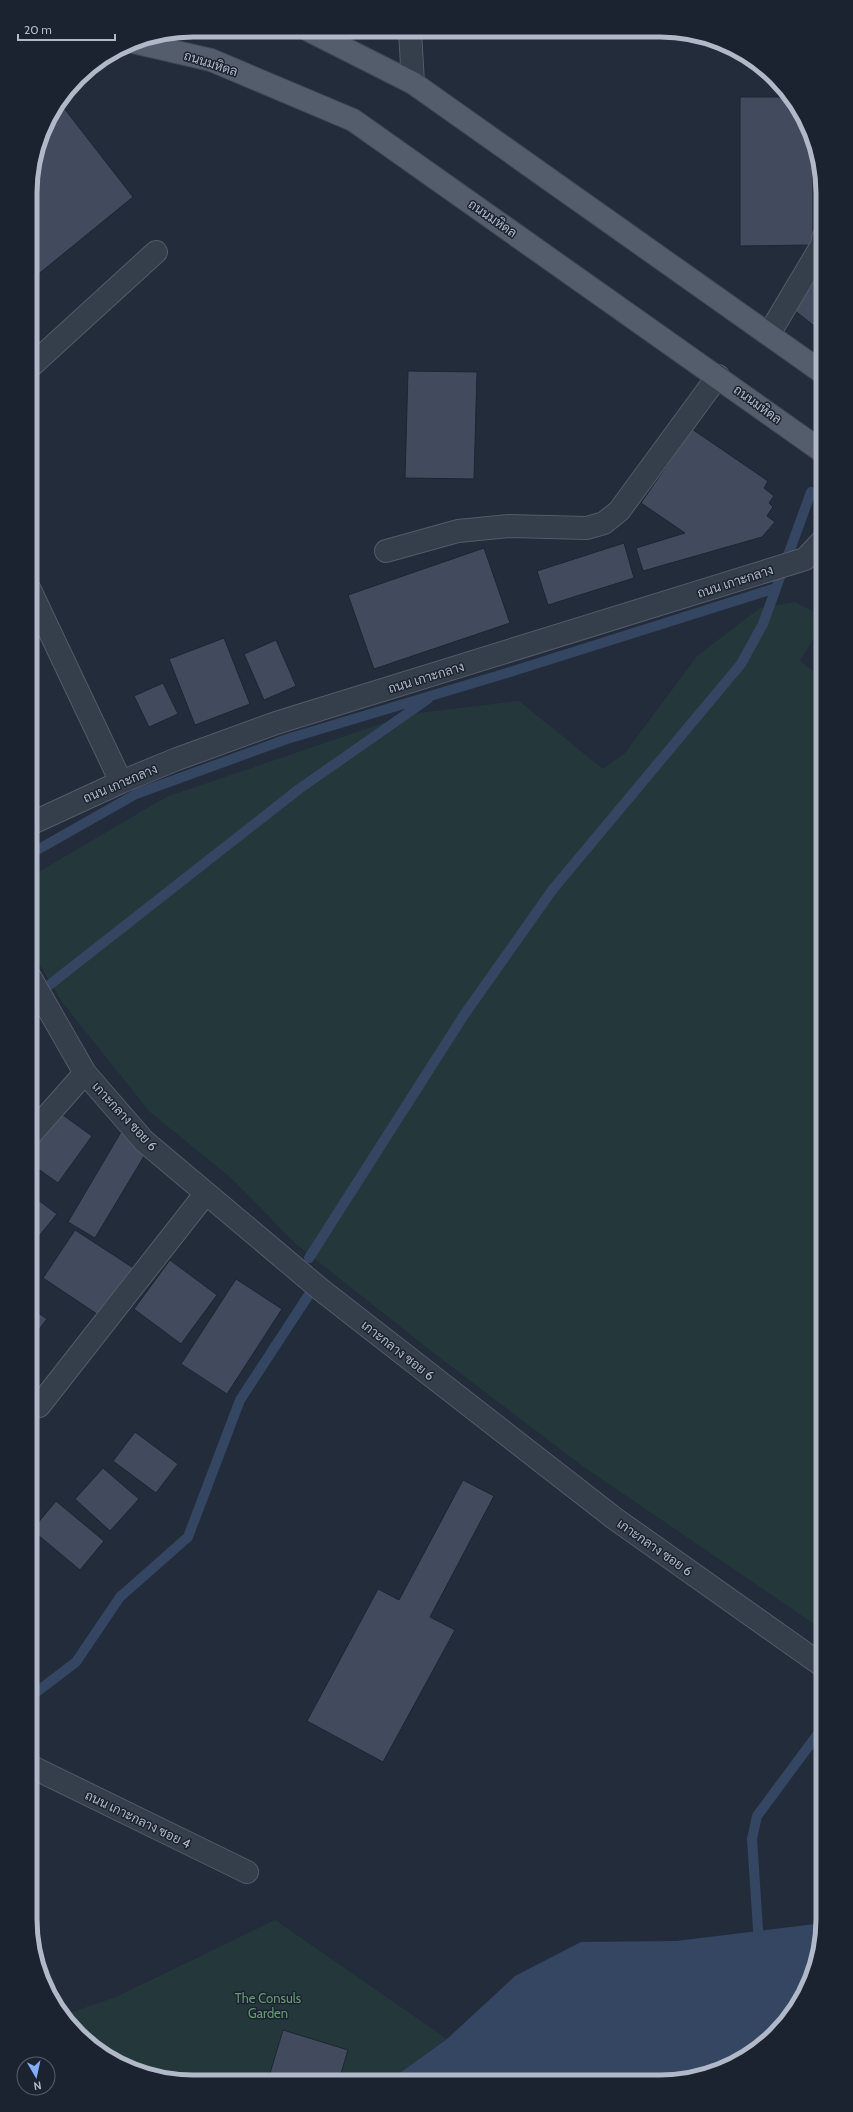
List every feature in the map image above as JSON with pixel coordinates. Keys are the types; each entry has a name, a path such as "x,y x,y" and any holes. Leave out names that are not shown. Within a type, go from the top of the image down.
{"main road":[{"path":"322,37 413,83 816,368"},
{"name":"ถนนมหิดล","path":"144,45 210,60 354,120 718,376 816,447"}],"street":[{"path":"410,37 413,83"},
{"path":"37,361 156,252"},
{"path":"769,334 816,255"},
{"path":"386,551 458,531 509,526 587,528 604,523 619,511 718,376"},
{"name":"ถนน เกาะกลาง","path":"37,821 121,782 177,759 276,724 805,559 816,547"},
{"path":"37,605 121,782"},
{"name":"เกาะกลาง ซอย 6","path":"37,989 85,1073 144,1141 320,1289 614,1518 816,1661"},
{"path":"37,1127 85,1073"},
{"path":"39,1406 206,1193"},
{"name":"ถนน เกาะกลาง ซอย 4","path":"37,1769 247,1872"}],"green space":[{"path":"795,602 816,613 816,635 800,661 816,673 816,1625 581,1465 435,1354 296,1244 230,1177 150,1112 62,1002 37,960 37,873 166,797 410,714 519,701 603,769 625,753 697,656 760,608"},
{"name":"The Consuls Garden","path":"275,1920 447,2039 397,2075 172,2074 143,2067 106,2049 90,2036 69,2013 116,1997"}],"water":[{"path":"816,1924 815,1940 811,1960 800,1988 790,2006 777,2022 755,2043 729,2059 710,2067 670,2075 397,2075 447,2039 515,1976 581,1942 676,1941"}],"building":[{"path":"740,97 783,97 800,124 811,152 813,162 813,245 740,246"},
{"path":"63,107 133,197 37,275 38,172 45,143"},
{"path":"816,272 816,327 789,306"},
{"path":"408,371 477,372 474,479 405,478"},
{"path":"692,429 768,481 764,488 774,496 769,503 773,507 767,516 775,522 762,537 643,571 636,548 685,533 641,503"},
{"path":"624,543 634,578 548,605 537,571"},
{"path":"484,548 510,623 374,669 348,595"},
{"path":"224,638 250,704 195,725 169,659"},
{"path":"276,640 296,686 264,700 244,654"},
{"path":"163,683 178,714 149,727 134,696"},
{"path":"56,1110 92,1136 58,1183 37,1168 37,1136"},
{"path":"121,1132 149,1148 95,1238 68,1222"},
{"path":"37,1199 57,1214 37,1238"},
{"path":"75,1230 135,1269 103,1318 43,1278"},
{"path":"170,1260 217,1295 181,1344 134,1309"},
{"path":"236,1279 282,1309 227,1394 181,1364"},
{"path":"37,1312 47,1319 37,1332"},
{"path":"135,1432 178,1464 156,1493 113,1461"},
{"path":"103,1468 139,1499 110,1531 75,1499"},
{"path":"463,1480 494,1496 430,1617 455,1630 383,1762 307,1721 378,1589 399,1600"},
{"path":"56,1501 104,1541 80,1570 37,1534 37,1524"},
{"path":"283,2030 348,2050 340,2075 270,2075"}],"waterway":[{"path":"309,1258 464,1015 553,889 741,664 763,624 811,492"},
{"path":"37,850 136,794 287,739 510,672 776,588"},
{"path":"48,986 299,789 428,699"},
{"path":"37,1692 76,1662 120,1597 188,1537 240,1400 308,1296"},
{"path":"759,1944 752,1839 757,1816 816,1736"}]}
